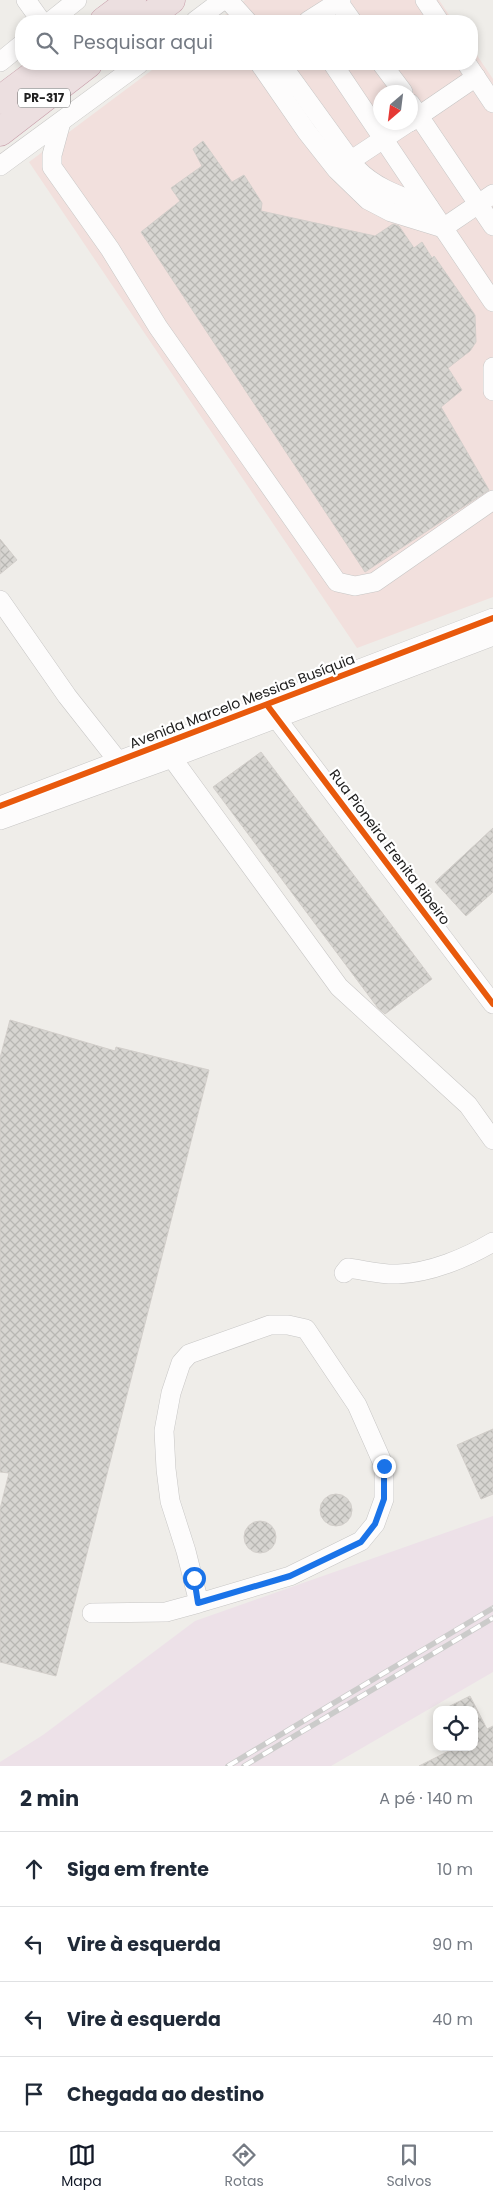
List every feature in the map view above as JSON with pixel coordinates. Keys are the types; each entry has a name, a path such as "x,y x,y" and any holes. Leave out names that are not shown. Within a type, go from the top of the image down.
{"highway":[{"path":"112,15 132,0"},
{"path":"151,15 171,0"},
{"name":"PR-317","path":"0,100 40,70"},
{"name":"PR-317","path":"0,132 80,70"}],"street":[{"path":"26,0 37,15"},
{"path":"58,15 77,0"},
{"path":"228,0 242,15"},
{"path":"317,15 339,0 348,15"},
{"path":"425,0 435,15"},
{"path":"0,62 15,50"},
{"path":"0,166 60,128 132,70"},
{"path":"264,70 307,132 344,165 397,195 429,207"},
{"path":"285,70 368,200 391,212 443,228"},
{"path":"337,70 385,138 493,302"},
{"path":"386,70 398,85"},
{"path":"418,111 472,70 493,103"},
{"path":"418,123 486,199 493,226"},
{"path":"60,128 52,156 52,167 110,249 158,327 337,582 355,586 376,582 493,500"},
{"path":"344,165 395,130"},
{"path":"443,228 486,199"},
{"path":"493,367 493,391"},
{"path":"0,600 67,696 124,768"},
{"name":"Avenida Marcelo Messias Busíquia","path":"124,768 172,758 272,712 493,618"},
{"path":"272,712 493,636"},
{"name":"Avenida Marcelo Messias Busíquia","path":"1,815 272,712"},
{"name":"Rua Pioneira Erenita Ribeiro","path":"272,712 493,1004"},
{"path":"172,758 339,987 468,1105 493,1140"},
{"path":"344,1273 348,1268 398,1274 432,1268 472,1253 493,1242"},
{"path":"92,1613 166,1612 198,1603 290,1576 361,1542 375,1524 384,1499 384,1466 357,1405 306,1329 288,1325 270,1325 189,1354 181,1363 171,1394 164,1431 166,1469 170,1501 186,1552 198,1603"}],"shaded area":[{"path":"245,0 439,0 449,15 225,15"},
{"path":"478,57 493,79 493,597 357,648 29,162 152,70 478,70"},
{"path":"493,1516 493,1672 331,1766 0,1766 0,1762 43,1735 195,1621"}],"building":[{"path":"203,141 232,182 244,175 262,203 261,211 375,236 393,224 399,226 414,248 422,242 432,258 434,256 475,315 476,342 470,351 448,368 462,390 441,407 489,490 365,572 141,232 180,201 171,188 202,166 193,149"},
{"path":"0,539 17,560 0,574"},
{"path":"261,752 432,979 385,1014 378,1008 213,787"},
{"path":"493,828 493,892 466,916 435,882"},
{"path":"10,1020 115,1051 116,1047 209,1070 56,1676 0,1662 0,1509 9,1473 0,1472 0,1058"},
{"path":"493,1429 493,1494 481,1499 457,1445"},
{"path":"336,1494 348,1498 352,1510 348,1522 336,1526 324,1522 320,1510 324,1498"},
{"path":"260,1521 272,1525 276,1537 272,1549 260,1553 248,1549 244,1537 248,1525"},
{"path":"470,1696 475,1706 450,1706"},
{"path":"478,1712 487,1729 493,1726 493,1766 419,1766 449,1751 478,1751"}],"railway":[{"path":"228,1766 493,1608"},
{"path":"244,1766 493,1618"}],"cycle path":[{"path":"0,806 493,618"},
{"path":"267,705 493,1004"}],"route":[{"path":"194,1578 198,1603 290,1576 361,1542 375,1524 384,1499 384,1466"}]}
